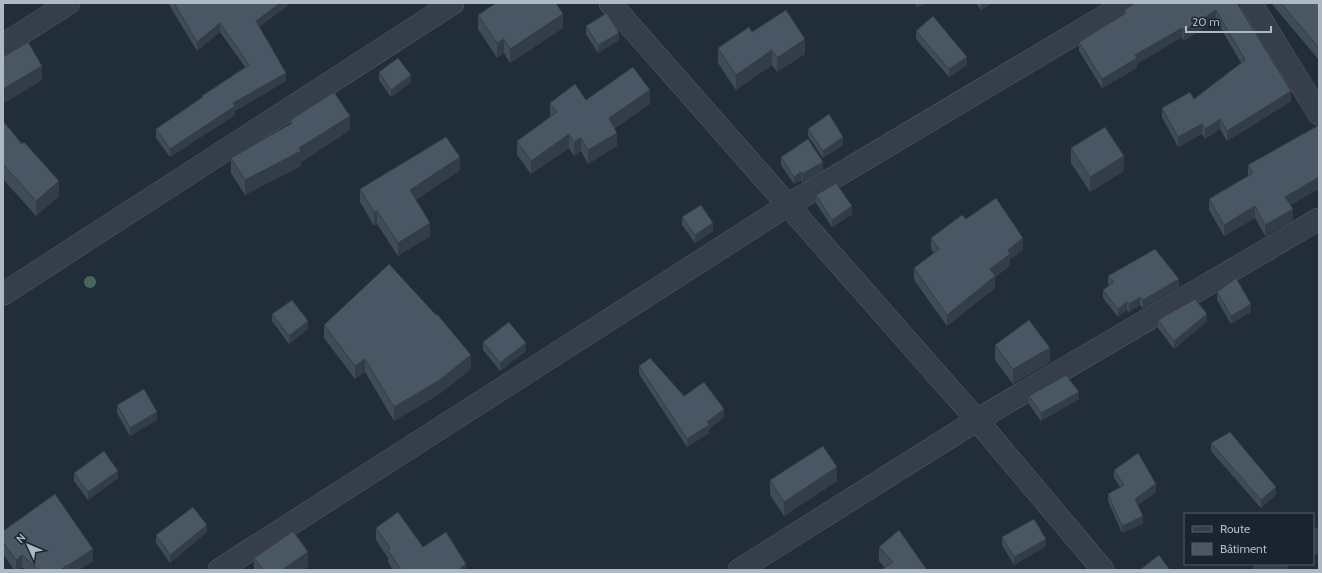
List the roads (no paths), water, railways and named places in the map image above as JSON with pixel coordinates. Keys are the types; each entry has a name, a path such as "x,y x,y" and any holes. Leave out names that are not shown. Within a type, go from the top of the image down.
{"street":[{"path":"3,45 69,3"},
{"path":"3,294 453,3"},
{"path":"610,3 977,420 1103,570"},
{"path":"219,570 788,206 1126,3"},
{"path":"1250,3 1319,114"},
{"path":"740,570 977,420 1319,219"},
{"path":"1265,570 1274,565"}]}
